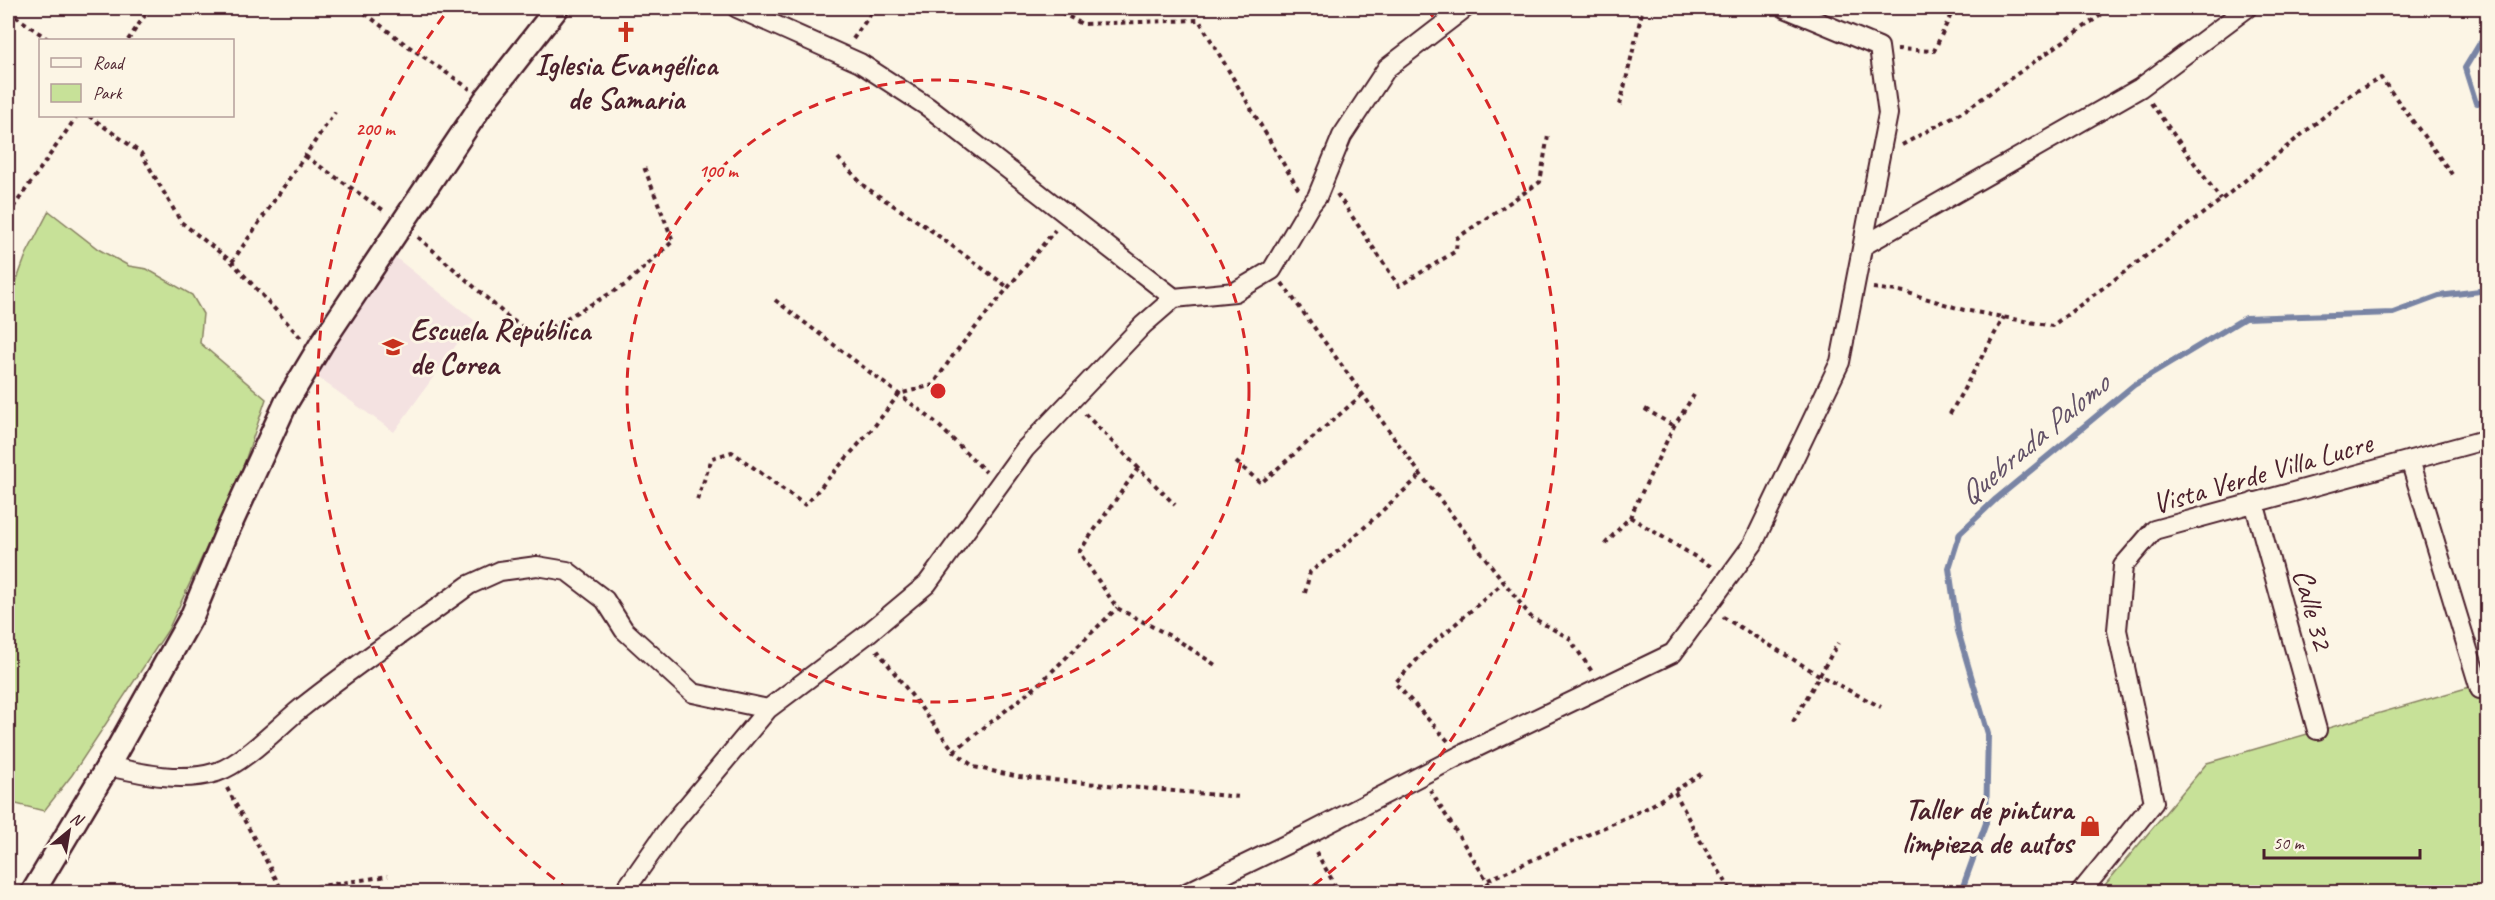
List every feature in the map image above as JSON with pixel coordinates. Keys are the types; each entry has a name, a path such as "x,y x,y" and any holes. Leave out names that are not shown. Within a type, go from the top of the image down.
{"street":[{"path":"33,892 108,766 192,616 227,532 286,403 315,354 485,100 557,8"},
{"path":"737,8 860,63 928,107 1174,298"},
{"path":"624,892 668,829 768,709 866,636 927,584 1026,449 1143,324 1174,298 1235,292 1272,270 1317,197 1342,136 1386,68 1465,8"},
{"path":"1188,892 1306,835 1461,755 1538,720 1602,686 1673,653 1753,544 1840,362 1888,114 1879,47 1785,8"},
{"path":"1863,246 2140,88 2247,8"},
{"name":"Vista Verde Villa Lucre","path":"2081,892 2154,802 2117,630 2123,566 2154,530 2487,439"},
{"path":"2410,460 2480,689"},
{"name":"Calle 32","path":"2254,502 2317,730"},
{"path":"108,766 144,774 184,777 218,772 249,753 302,708 470,585 500,571 537,566 567,571 605,600 624,630 693,693 768,709"}],"path":[{"path":"129,39 150,8"},
{"path":"358,8 485,100"},
{"path":"842,55 874,8"},
{"path":"1053,8 1082,24 1199,20 1309,207"},
{"path":"1620,105 1642,8"},
{"path":"1879,47 1934,51 1954,8"},
{"path":"1880,157 1967,109 2111,8"},
{"path":"8,11 48,39"},
{"path":"1855,285 1905,292 1964,310 2052,326 2222,200 2353,93 2381,78 2454,177"},
{"path":"2140,88 2222,200"},
{"path":"232,262 335,112"},
{"path":"8,215 76,117"},
{"path":"90,117 141,153 181,222 232,262 315,354"},
{"path":"1325,176 1399,286 1456,251 1457,238 1540,182 1548,135"},
{"path":"305,156 402,223 508,317 535,336 625,285 673,241 644,167"},
{"path":"838,158 865,187 925,226 1009,288"},
{"path":"697,500 712,458 732,452 805,505 873,428 898,394 933,385 954,354 1067,215"},
{"path":"1272,270 1421,475 1531,617 1569,638 1602,686"},
{"path":"775,300 934,420 1000,485"},
{"path":"1950,414 2004,317"},
{"path":"1236,462 1261,483 1363,394"},
{"path":"1605,544 1630,517 1674,426 1694,395"},
{"path":"1072,400 1175,505"},
{"path":"1645,409 1674,426"},
{"path":"1138,468 1079,552 1117,608 1176,639 1217,666"},
{"path":"1305,593 1311,572 1342,548 1421,475"},
{"path":"1630,517 1728,577"},
{"path":"1461,755 1395,683 1429,647 1504,582"},
{"path":"1707,607 1819,675 1881,707"},
{"path":"954,751 1037,686 1117,608"},
{"path":"866,636 954,751 974,767 1019,777 1240,797"},
{"path":"1793,722 1838,643"},
{"path":"218,772 282,892 388,876"},
{"path":"1488,880 1649,807 1701,774"},
{"path":"1422,776 1494,892"},
{"path":"1675,792 1698,837 1732,892"},
{"path":"1306,835 1339,892"}],"shaded area":[{"name":"Escuela República de Corea","path":"395,257 474,320 394,432 313,374"}],"green space":[{"path":"49,211 98,249 129,266 147,269 192,295 203,314 200,343 266,399 240,476 168,630 72,775 44,811 8,802 8,304 26,255"},
{"path":"2487,682 2487,892 2099,892 2207,763"}],"waterway":[{"name":"Quebrada Palomo","path":"2488,30 2465,68 2476,103 2488,103"},
{"name":"Quebrada Palomo","path":"1961,892 1986,823 1988,734 1958,631 1949,568 1960,533 1996,499 2134,385 2245,318 2393,313 2439,296 2488,290"}],"place":[{"name":"Iglesia Evangélica de Samaria","path":"626,32"},
{"name":"Escuela República de Corea","path":"393,347"},
{"name":"Taller de pintura limpieza de autos","path":"2090,826"}]}
